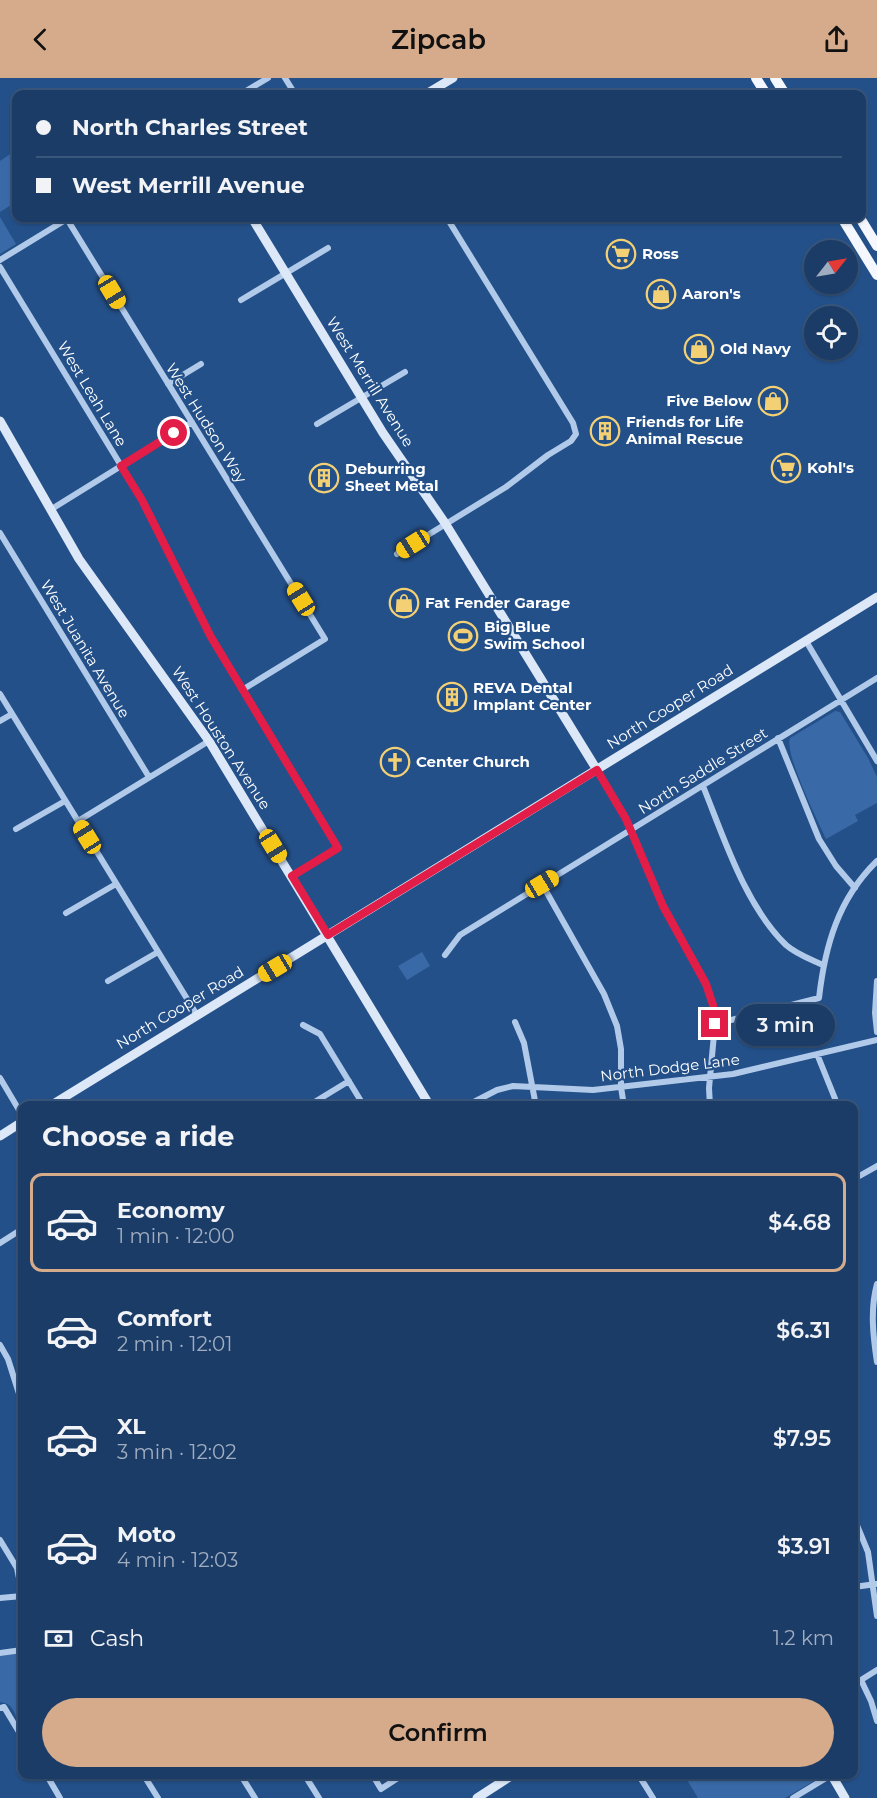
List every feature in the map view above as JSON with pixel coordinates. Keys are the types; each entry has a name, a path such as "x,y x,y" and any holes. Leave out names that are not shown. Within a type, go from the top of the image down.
{"main road":[{"path":"844,222 877,275"},
{"path":"862,222 877,246"}],"street":[{"path":"248,90 268,78"},
{"path":"433,90 453,78"},
{"name":"West Hudson Way","path":"0,260 62,222"},
{"name":"West Hudson Way","path":"69,222 325,639 242,690"},
{"name":"West Merrill Avenue","path":"254,222 361,398 445,523 632,830 663,906 706,984 713,1005 715,1024 710,1101"},
{"path":"398,554 506,487 548,454 571,441 576,434 573,423 449,222"},
{"path":"241,300 328,248"},
{"name":"West Leah Lane","path":"0,267 142,500 211,637 338,848 292,876"},
{"path":"168,384 201,364"},
{"path":"317,424 405,372"},
{"name":"West Houston Avenue","path":"0,421 88,572 208,741 427,1101"},
{"path":"50,510 192,423"},
{"name":"West Juanita Avenue","path":"1,536 149,777"},
{"name":"North Cooper Road","path":"58,1101 877,597"},
{"path":"806,641 877,761"},
{"name":"North Saddle Street","path":"445,955 460,935 877,678"},
{"path":"0,694 197,1015"},
{"path":"0,721 12,714"},
{"path":"778,738 819,839 836,866 855,888"},
{"path":"78,821 208,741"},
{"path":"703,786 740,878 770,927 788,946 823,965"},
{"path":"16,829 65,801"},
{"path":"715,1024 819,998 823,965 831,933 855,888 877,861"},
{"path":"66,913 116,884"},
{"path":"542,884 604,994 613,1016 621,1049 623,1101"},
{"path":"108,981 158,952"},
{"path":"877,981 875,1013 877,1032"},
{"path":"515,1022 524,1043 535,1101"},
{"path":"303,1025 320,1034 361,1101"},
{"name":"North Dodge Lane","path":"476,1101 497,1090 513,1086 593,1090 733,1074 877,1040"},
{"path":"817,1054 836,1101"},
{"path":"0,1078 18,1108"},
{"path":"316,1101 349,1081"},
{"path":"0,1136 18,1125"},
{"path":"858,1177 877,1166"},
{"path":"0,1243 18,1232"},
{"path":"877,1284 873,1302 873,1333 877,1362"},
{"path":"0,1345 8,1359 18,1390"},
{"path":"858,1528 875,1584 877,1616"},
{"path":"0,1540 18,1573"},
{"path":"858,1586 875,1584"},
{"path":"0,1598 18,1596"},
{"path":"0,1653 18,1651"},
{"path":"877,1670 861,1680 877,1721"},
{"path":"2,1708 18,1731"},
{"path":"49,1779 60,1798"},
{"path":"146,1779 158,1798"},
{"path":"243,1779 255,1798"},
{"path":"307,1779 319,1798"},
{"path":"375,1779 381,1789 396,1779"},
{"path":"483,1796 507,1779"},
{"path":"641,1779 652,1798"},
{"path":"793,1798 824,1779"},
{"path":"833,1779 845,1798"}],"shaded area":[{"path":"12,153 12,204 0,212 0,161"},
{"path":"0,217 16,244 0,254"},
{"path":"835,711 840,712 877,777 877,803 855,815 858,821 826,839 797,772 789,746 790,738"},
{"path":"422,952 430,966 407,980 398,966"},
{"path":"18,1654 18,1721 10,1706 0,1702 0,1656"},
{"path":"686,1779 816,1779 785,1798 698,1798"}],"place":[{"name":"Ross","path":"621,254"},
{"name":"Aaron's","path":"661,294"},
{"name":"Old Navy","path":"699,349"},
{"name":"Five Below","path":"773,401"},
{"name":"Friends for Life Animal Rescue","path":"605,431"},
{"name":"Kohl's","path":"786,468"},
{"name":"Deburring Sheet Metal","path":"324,478"},
{"name":"Fat Fender Garage","path":"404,603"},
{"name":"Big Blue Swim School","path":"463,636"},
{"name":"REVA Dental Implant Center","path":"452,697"},
{"name":"Center Church","path":"395,762"}],"route":[{"path":"174,433 121,466 142,500 211,637 338,848 292,876 328,935 597,770 626,819 663,906 706,984 713,1005 715,1024"}]}
